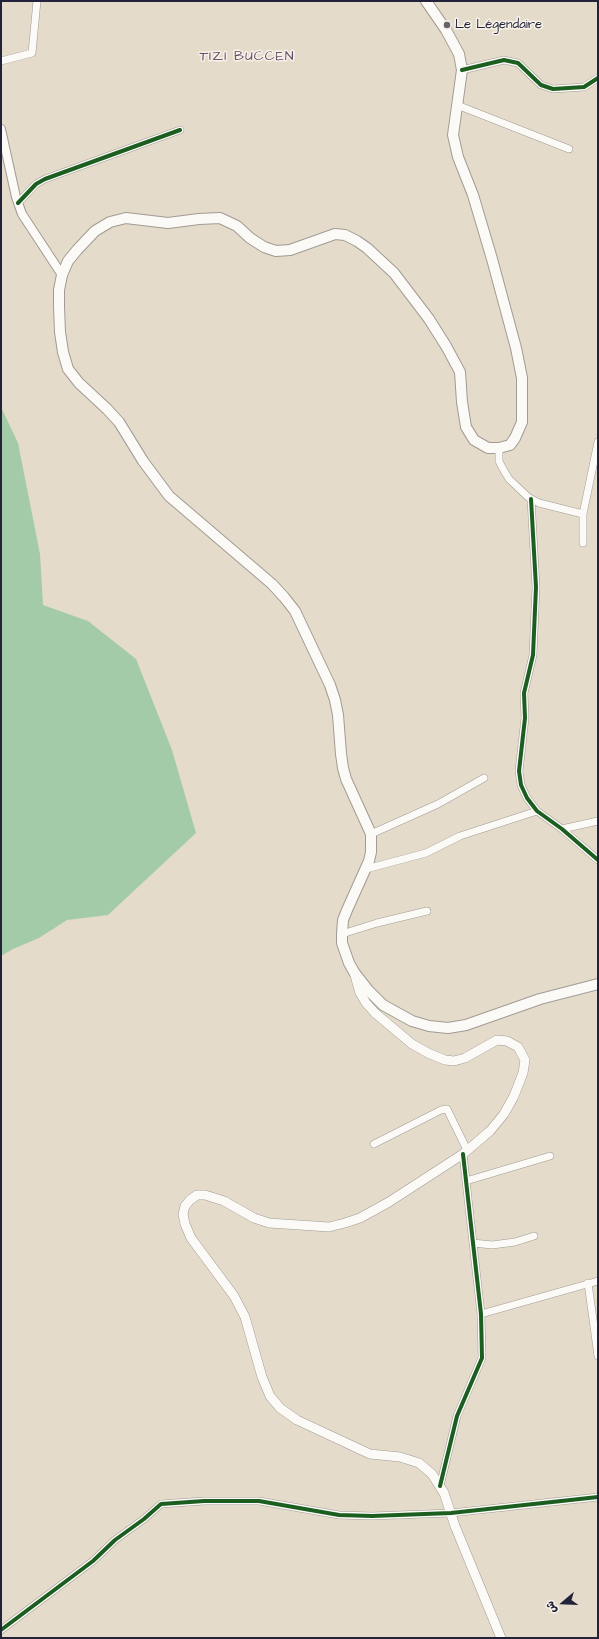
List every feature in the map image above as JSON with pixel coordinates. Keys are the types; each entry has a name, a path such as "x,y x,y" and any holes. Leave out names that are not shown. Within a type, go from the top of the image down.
{"main road":[{"path":"426,1 446,30 459,54 462,70 453,135 458,158 472,195 492,260 516,348 522,378 522,422 510,445 499,448 488,448 474,440 466,427 462,402 460,372 446,346 425,313 394,273 367,248 345,235 335,234 290,250 276,251 264,247 250,238 237,226 220,218 168,223 126,218 110,222 95,231 68,261 62,275 59,290 60,332 68,370 79,383 108,409 119,422 143,461 169,496 272,584 295,611 333,695 338,715 343,768 346,779 370,834 371,852 366,869 343,920 342,934 345,951 354,972 356,983 366,1003 375,1013 412,1044 445,1060 454,1061 465,1058 500,1039 513,1044 521,1051 525,1064 524,1073 504,1114 490,1131 465,1152 389,1202 360,1218 329,1227 269,1223 254,1218 224,1201 205,1195 197,1196 190,1200 184,1206 183,1214 185,1224 191,1238 234,1296 245,1317 262,1377 270,1396 280,1408 297,1420 370,1454 400,1457 419,1464 432,1474 444,1492 501,1638"},
{"path":"354,972 383,1005 399,1015 418,1024 448,1028 466,1025 540,999 598,984"}],"street":[{"path":"1,61 32,53 36,1"},
{"path":"462,70 504,60 518,63 541,85 553,89 584,87 598,78"},
{"path":"457,105 569,149"},
{"path":"1,129 18,203 26,222 62,275"},
{"path":"18,203 36,184 45,179 180,130"},
{"path":"583,543 583,514 598,442"},
{"path":"499,448 499,461 503,469 519,490 539,504 583,514"},
{"path":"531,499 536,587 533,655 524,693 525,718 519,771 521,785 524,793 537,811 562,828 598,860"},
{"path":"370,834 438,804 484,778"},
{"path":"366,869 426,853 460,836 537,811"},
{"path":"562,828 598,821"},
{"path":"342,934 377,923 427,911"},
{"path":"374,1144 441,1110 447,1109 465,1152 466,1181 472,1243 481,1314 482,1358 481,1364 457,1416 440,1486"},
{"path":"466,1181 550,1156"},
{"path":"472,1243 492,1245 515,1242 534,1236"},
{"path":"481,1314 598,1281"},
{"path":"588,1284 598,1356"},
{"path":"1,1630 94,1561 115,1540 144,1519 161,1504 204,1501 258,1501 339,1515 372,1516 451,1513 598,1497"}],"green space":[{"path":"1,407 18,443 40,554 43,605 88,621 136,659 172,750 196,833 108,915 67,920 39,938 1,956"}],"cycle path":[{"path":"462,70 504,60 518,63 541,85 553,89 584,87 598,78"},
{"path":"18,203 36,184 45,179 180,130"},
{"path":"531,499 536,587 533,655 524,693 525,718 519,771 521,785 527,798 537,811 562,829 598,860"},
{"path":"440,1486 457,1416 482,1358 481,1314 463,1154"},
{"path":"1,1630 93,1561 115,1540 144,1519 161,1504 204,1501 259,1501 339,1515 372,1516 451,1513 598,1497"}],"place":[{"name":"Le Légendaire","path":"447,25"}],"district":[{"name":"TIZI BUCCEN","path":"247,57"}]}
